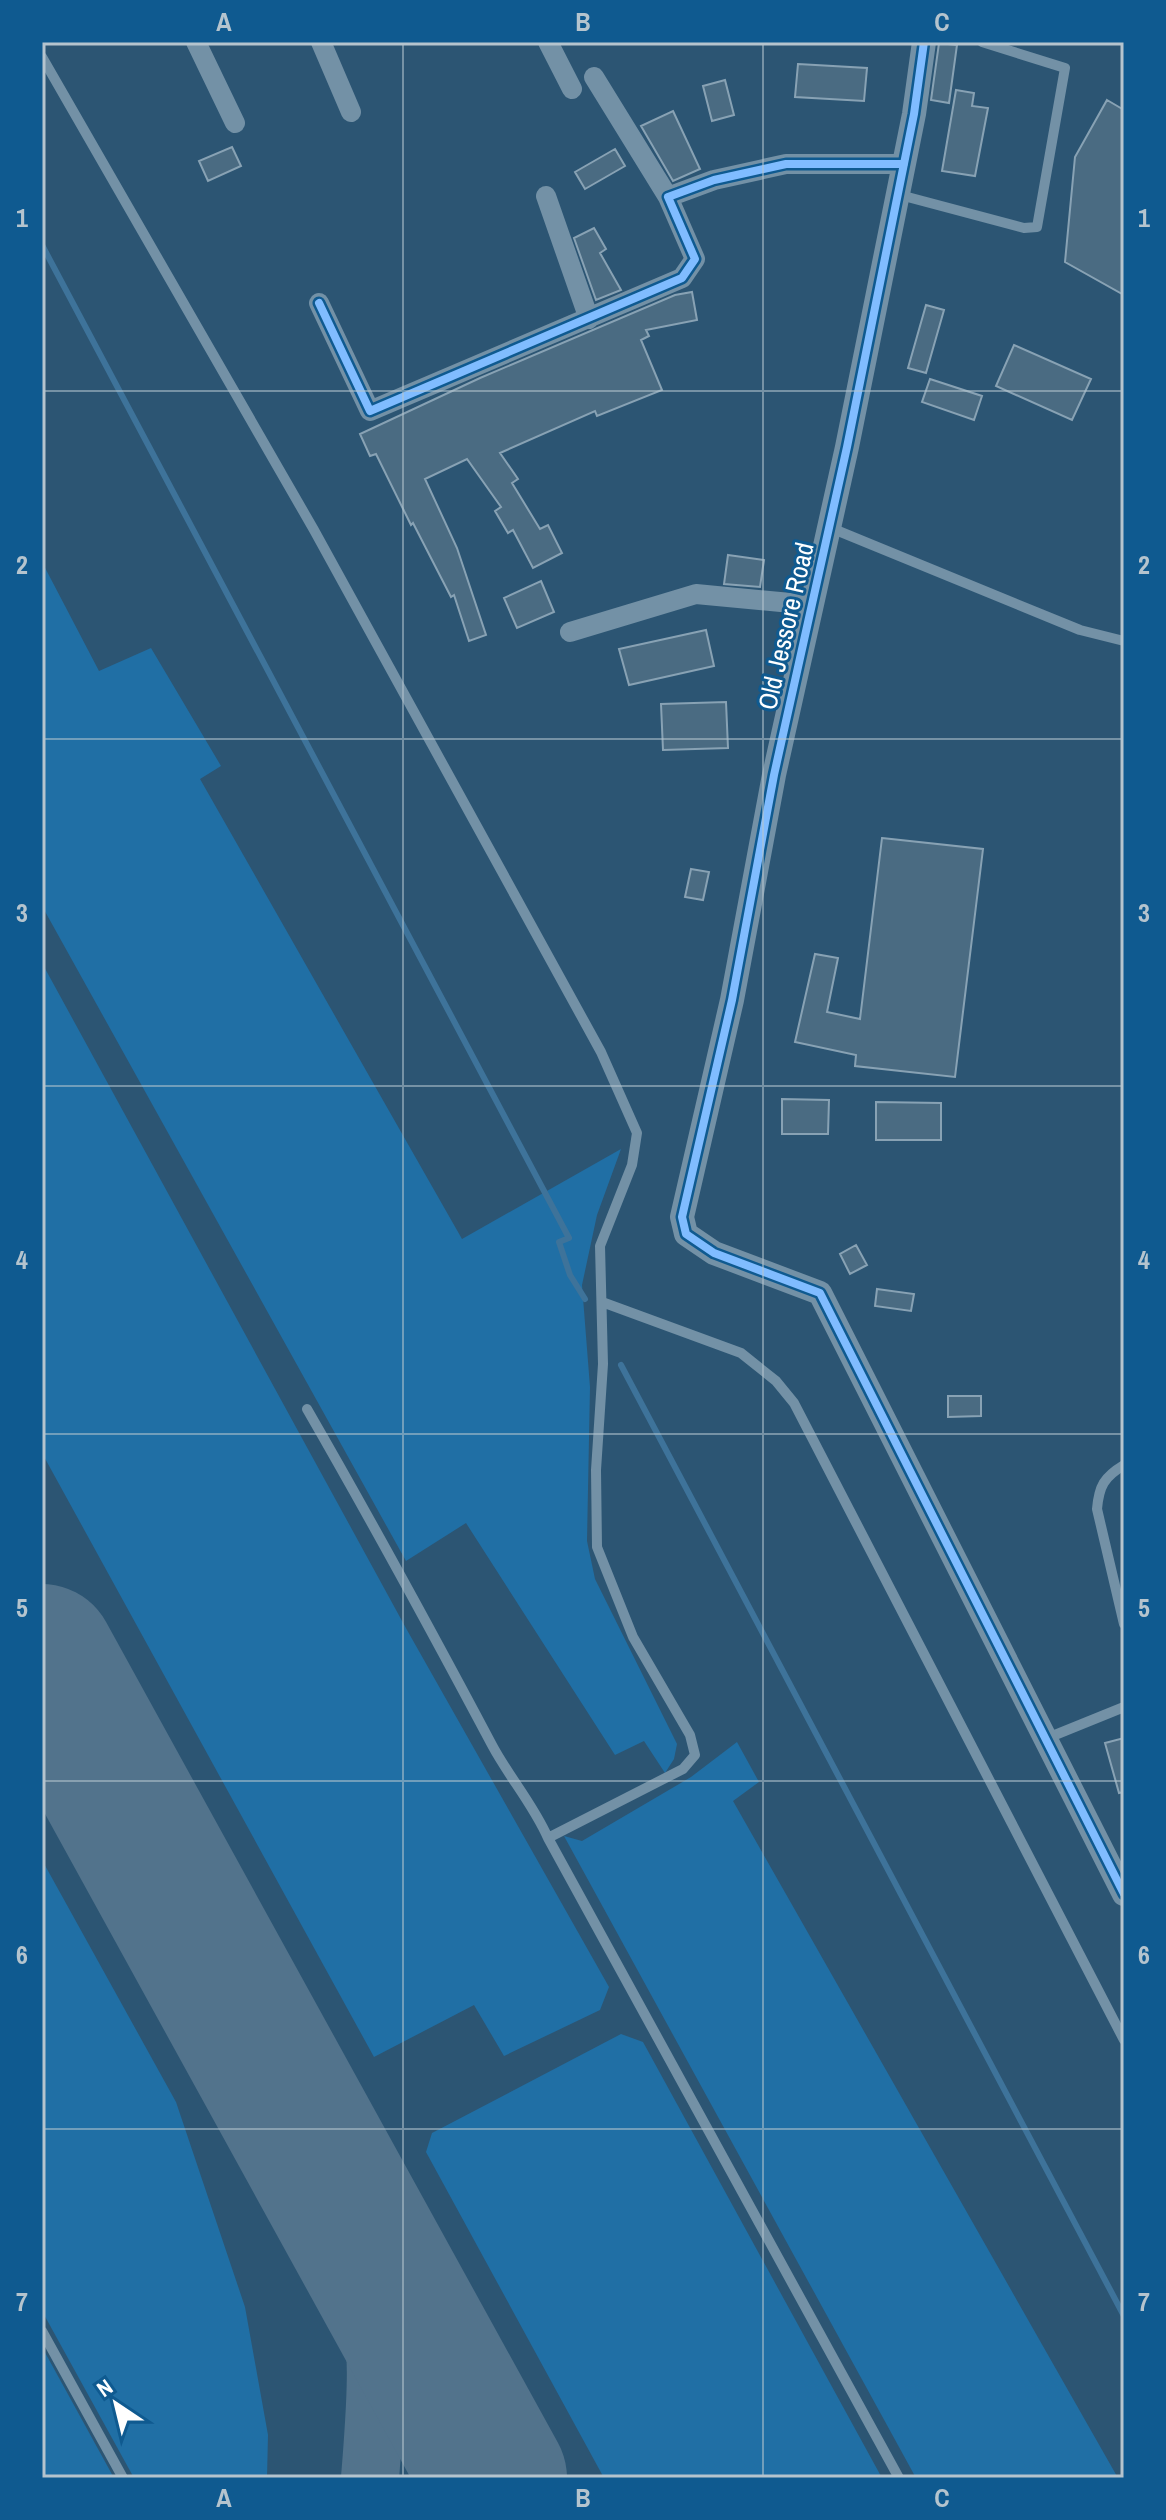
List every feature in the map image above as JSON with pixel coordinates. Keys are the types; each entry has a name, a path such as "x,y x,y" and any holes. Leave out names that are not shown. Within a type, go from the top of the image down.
{"street":[{"path":"196,42 235,123"},
{"path":"321,42 351,112"},
{"path":"548,42 572,89"},
{"name":"Old Jessore Road","path":"924,42 898,195 774,775 732,1000 682,1217 686,1234 714,1253 820,1293 1043,1739"},
{"path":"319,303 370,411 682,278 695,259 668,197 594,77"},
{"path":"668,197 714,180 786,164 904,164"},
{"path":"546,196 589,319"},
{"path":"570,632 696,594 812,605"},
{"path":"1043,1739 1124,1894"}],"lane":[{"path":"898,195 1024,228 1037,227 1065,68 982,42"},
{"path":"42,57 314,530 601,1052 637,1133 632,1165 600,1246 603,1364 596,1470 597,1547 633,1637 690,1735 695,1755 683,1769 548,1838"},
{"path":"829,527 1080,630 1124,641"},
{"path":"602,1302 741,1353 776,1381 794,1403 1124,2040"},
{"path":"307,1409 390,1552 496,1752 537,1814 899,2478"},
{"path":"1124,1465 1106,1476 1099,1490 1097,1509 1124,1624"},
{"path":"1043,1739 1124,1707"},
{"path":"42,2331 123,2478"}],"shaded area":[{"path":"42,562 99,671 151,648 221,766 200,779 462,1239 621,1149 597,1215 582,1285 590,1387 587,1541 595,1579 677,1744 674,1759 665,1773 644,1741 615,1755 466,1523 406,1561 42,906"},
{"path":"42,963 407,1630 609,1987 600,2010 504,2056 474,2005 374,2057 42,1453"},
{"path":"737,1742 759,1782 733,1801 1118,2478 916,2478 564,1836 582,1841 691,1777"},
{"path":"42,1860 176,2102 245,2307 268,2435 267,2478 134,2478 42,2311"},
{"path":"621,2034 643,2042 882,2478 604,2478 426,2152 432,2133"},
{"path":"42,2347 114,2478 42,2478"}],"building":[{"path":"939,43 957,45 949,103 931,100"},
{"path":"798,64 867,68 864,101 795,97"},
{"path":"725,80 734,115 712,121 703,86"},
{"path":"956,90 974,93 972,106 988,108 975,176 942,171"},
{"path":"1107,100 1124,110 1124,295 1065,262 1075,157"},
{"path":"673,111 700,169 673,181 641,126"},
{"path":"232,147 241,166 208,181 199,161"},
{"path":"615,149 625,166 585,189 575,172"},
{"path":"594,228 606,249 600,253 621,290 596,300 574,238"},
{"path":"692,292 697,320 646,330 649,336 641,340 662,390 597,416 595,411 500,453 518,479 512,483 540,529 548,525 562,553 533,568 513,530 508,533 495,511 501,507 467,459 425,479 457,548 486,635 469,641 454,595 451,597 413,523 411,525 376,454 370,456 360,434 480,378 675,295"},
{"path":"926,305 944,310 926,373 908,368"},
{"path":"1014,345 1091,379 1072,420 996,386"},
{"path":"930,379 982,396 974,420 922,402"},
{"path":"728,555 764,560 760,587 724,584"},
{"path":"541,581 554,612 517,628 504,598"},
{"path":"706,630 714,666 629,685 619,649"},
{"path":"726,702 728,748 663,750 661,704"},
{"path":"882,838 983,849 955,1077 855,1066 856,1055 795,1042 815,954 838,958 827,1012 860,1019"},
{"path":"691,869 709,872 703,900 685,897"},
{"path":"782,1099 829,1100 828,1134 782,1134"},
{"path":"876,1102 941,1103 941,1140 876,1140"},
{"path":"856,1245 867,1265 850,1274 840,1254"},
{"path":"877,1289 914,1294 911,1311 875,1306"},
{"path":"948,1396 981,1396 981,1416 948,1417"},
{"path":"1124,1738 1124,1792 1119,1793 1105,1743"}],"waterway":[{"path":"42,245 569,1238 559,1242 570,1275 585,1299"},
{"path":"621,1365 1124,2316"}],"taxiway":[{"path":"340,2199 365,2276 372,2310 376,2382 370,2478"}],"runway":[{"path":"42,1657 494,2478"}],"cycle path":[{"path":"924,42 914,114 847,447 774,775 732,1000 682,1217 686,1234 714,1253 820,1293 1124,1894"},
{"path":"319,303 370,411 682,278 695,259 668,197 714,180 786,164 904,164"}]}
